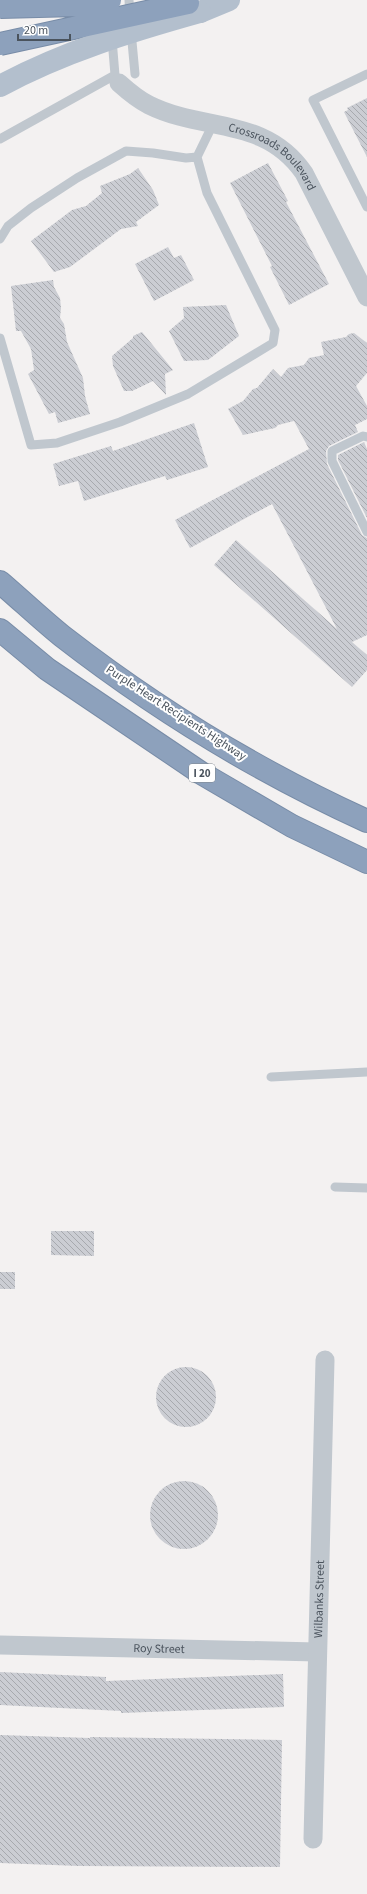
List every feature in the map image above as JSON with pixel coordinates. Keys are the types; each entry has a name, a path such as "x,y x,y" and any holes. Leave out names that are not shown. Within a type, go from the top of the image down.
{"highway":[{"path":"0,7 77,5 109,0"},
{"path":"0,44 197,5"},
{"name":"Purple Heart Recipients Highway","path":"0,582 62,635 150,699 223,746 320,800 367,821"},
{"name":"I 20","path":"0,630 47,669 201,773 292,826 367,862"}],"main road":[{"path":"0,86 50,61 147,27 197,5 229,0"}],"street":[{"name":"Crossroads Boulevard","path":"123,77 134,96 150,105 265,138 277,146 297,164 316,196 367,297"},
{"name":"Wilbanks Street","path":"313,1839 325,1360"},
{"name":"Roy Street","path":"0,1645 317,1652"}],"lane":[{"path":"109,0 123,77"},
{"path":"123,77 129,0"},
{"path":"367,74 313,100 367,207"},
{"path":"0,139 123,77"},
{"path":"0,338 31,445 57,443 120,422 188,394 273,343 275,330 207,193 197,157 213,124"},
{"path":"0,239 8,226 31,208 77,178 126,152 153,153 186,158 197,157"},
{"path":"367,437 364,436 332,451 332,461 367,532"},
{"path":"271,1077 367,1072"},
{"path":"335,1187 367,1188"}],"building":[{"path":"367,98 367,157 344,112 348,110 347,108"},
{"path":"268,163 288,201 286,202 329,284 289,305 270,267 272,266 230,183"},
{"path":"138,168 153,190 159,205 136,222 138,226 121,229 70,267 54,272 31,241 72,210 86,206 102,193 100,186 130,174"},
{"path":"168,247 174,258 181,255 194,280 154,301 135,264"},
{"path":"53,280 54,287 60,298 60,318 64,324 67,342 83,378 85,396 90,414 58,423 55,412 49,414 28,374 34,370 31,349 21,331 16,331 11,286"},
{"path":"226,305 239,336 208,360 184,361 169,331 184,318 183,307"},
{"path":"142,332 173,370 165,374 166,395 153,381 132,391 124,391 113,366 112,356 133,338 133,336"},
{"path":"354,333 367,343 367,373 356,386 367,406 367,419 355,425 358,432 329,446 326,451 327,464 362,535 367,538 367,635 352,642 367,655 367,670 352,687 214,565 236,540 337,629 272,504 190,548 175,520 309,449 294,421 278,425 275,428 243,435 228,409 243,401 253,389 257,388 273,369 281,377 288,368 304,365 309,358 324,355 321,342 346,337 349,334"},
{"path":"194,423 208,467 167,480 165,476 84,501 78,481 59,486 53,464 111,446 113,451"},
{"path":"364,442 367,449 367,518 338,460 338,455"},
{"path":"51,1231 94,1231 94,1256 51,1255"},
{"path":"0,1272 15,1272 15,1289 0,1289"},
{"path":"180,1367 192,1367 203,1372 211,1380 216,1391 214,1409 203,1422 192,1427 180,1427 169,1422 161,1414 156,1403 156,1391 161,1380 169,1372"},
{"path":"177,1481 191,1481 203,1486 213,1496 218,1508 218,1522 213,1534 203,1544 191,1549 177,1549 165,1544 155,1534 150,1522 150,1508 155,1496 165,1486"},
{"path":"0,1672 106,1677 106,1681 283,1674 284,1707 121,1713 121,1711 0,1705"},
{"path":"0,1735 90,1738 282,1740 280,1867 79,1866 0,1863"}]}
